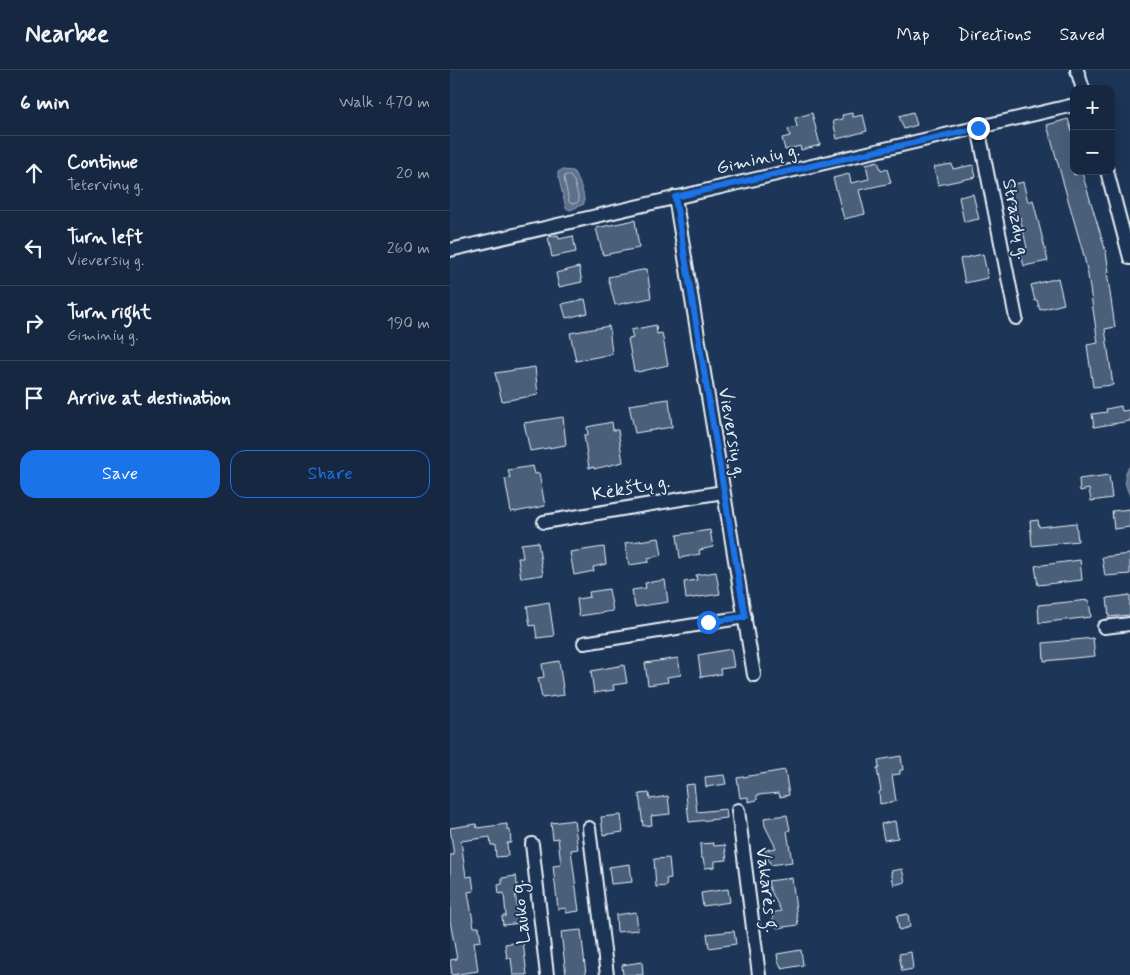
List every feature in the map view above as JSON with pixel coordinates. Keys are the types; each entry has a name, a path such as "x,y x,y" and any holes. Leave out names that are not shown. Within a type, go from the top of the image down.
{"street":[{"path":"1077,70 1082,85"},
{"name":"Giminių g.","path":"450,250 1070,106"},
{"name":"Strazdų g.","path":"978,128 1016,318"},
{"path":"1108,175 1130,258"},
{"name":"Vieversių g.","path":"675,197 754,676"},
{"name":"Kėkštų g.","path":"544,522 724,492"},
{"path":"584,643 745,617"},
{"path":"1104,627 1130,624"},
{"name":"Vakarės g.","path":"738,810 759,975"},
{"path":"589,828 607,975"},
{"name":"Lauko g.","path":"532,844 547,975"}],"water":[{"path":"562,170 573,171 584,195 584,204 570,210 566,208 558,175 558,172"},
{"path":"1130,466 1130,496 1125,480 1127,469"}],"building":[{"path":"913,112 917,125 904,129 899,116"},
{"path":"812,113 820,145 801,150 800,146 785,150 782,138 790,136 788,129 797,127 795,118"},
{"path":"852,113 853,117 863,115 867,131 837,139 833,121 843,119 842,115"},
{"path":"1068,119 1070,125 1070,175 1083,175 1106,252 1115,327 1105,329 1113,385 1093,387 1087,345 1098,343 1088,275 1047,125"},
{"path":"878,161 881,171 887,169 891,183 859,190 865,214 844,219 833,178 849,174 851,183 869,179 866,164"},
{"path":"952,164 953,169 973,165 976,177 938,185 934,167"},
{"path":"1023,182 1028,202 1033,200 1048,261 1024,266 1020,250 1027,248 1020,217 1014,218 1007,186"},
{"path":"973,194 979,219 964,222 959,197"},
{"path":"635,220 639,248 603,255 596,228"},
{"path":"558,235 559,239 573,236 576,252 552,257 548,237"},
{"path":"983,254 988,278 965,283 960,259"},
{"path":"579,267 582,282 559,287 556,273"},
{"path":"647,269 651,298 615,305 608,277"},
{"path":"1058,278 1064,304 1040,310 1037,300 1035,301 1031,285"},
{"path":"585,299 588,313 566,318 562,304"},
{"path":"656,325 657,334 662,333 668,365 638,372 634,371 628,339 633,338 631,330"},
{"path":"609,326 612,354 576,361 570,333"},
{"path":"535,367 538,395 502,401 495,373"},
{"path":"669,399 672,427 635,433 629,405"},
{"path":"1121,406 1122,411 1130,410 1130,421 1094,427 1092,414 1107,412 1106,409"},
{"path":"563,417 566,445 530,451 524,423"},
{"path":"612,422 613,430 618,430 623,462 594,469 594,467 589,468 584,435 588,435 587,427"},
{"path":"533,466 535,474 539,473 545,506 511,512 505,479 510,478 508,470"},
{"path":"1109,475 1112,498 1091,501 1089,489 1080,491 1079,479"},
{"path":"1130,509 1130,527 1114,529 1112,511"},
{"path":"1038,520 1039,527 1076,523 1078,541 1032,546 1030,521"},
{"path":"710,530 713,547 699,550 700,554 680,558 677,535"},
{"path":"659,538 662,555 648,558 649,562 629,565 625,543"},
{"path":"538,542 543,575 521,578 518,558 523,558 521,544"},
{"path":"604,547 606,564 593,567 594,571 574,575 570,552"},
{"path":"1130,554 1130,574 1105,576 1102,557"},
{"path":"1080,560 1082,580 1038,585 1035,566"},
{"path":"716,572 720,594 686,599 684,582 697,580 696,575"},
{"path":"665,580 668,602 635,607 632,590 646,588 645,583"},
{"path":"609,589 613,611 579,616 577,599 590,597 589,592"},
{"path":"1130,595 1130,615 1109,617 1107,598"},
{"path":"1089,600 1091,617 1039,623 1038,605"},
{"path":"549,602 554,636 537,638 535,625 530,626 527,606"},
{"path":"1093,638 1095,656 1044,661 1043,643"},
{"path":"731,649 734,667 720,669 721,674 701,677 698,655"},
{"path":"678,658 681,675 667,677 668,682 648,685 645,663"},
{"path":"559,661 564,695 542,698 538,678 544,677 542,664"},
{"path":"624,665 627,683 613,685 614,690 594,693 591,671"},
{"path":"901,756 903,770 900,770 900,774 892,775 896,801 880,804 879,792 881,791 877,769 879,768 878,760"},
{"path":"785,770 789,795 780,797 779,793 757,795 757,800 748,802 748,797 740,798 737,778"},
{"path":"724,775 726,784 706,787 705,777"},
{"path":"694,784 697,812 726,809 727,818 689,822 685,785"},
{"path":"649,793 650,799 668,796 670,814 651,816 652,825 643,826 639,794"},
{"path":"621,815 623,832 603,835 601,817"},
{"path":"787,815 790,830 787,831 792,862 771,865 765,850 776,848 765,826 764,818"},
{"path":"574,820 578,849 571,850 579,911 566,913 566,908 558,909 553,866 561,865 558,838 553,839 551,823"},
{"path":"895,821 898,838 884,840 881,824"},
{"path":"476,824 477,828 507,824 507,830 510,830 511,843 507,843 508,856 496,857 495,845 491,845 490,837 461,841 466,877 472,876 474,891 468,892 474,927 479,927 481,941 474,942 478,971 452,975 450,960 457,959 450,921 450,855 454,855 450,828"},
{"path":"713,843 714,846 725,845 727,860 715,861 715,867 705,868 703,858 701,858 700,844"},
{"path":"669,858 671,878 666,879 667,886 656,887 654,859"},
{"path":"630,864 632,882 611,884 609,867"},
{"path":"902,869 905,882 894,885 891,871"},
{"path":"516,876 518,891 515,891 518,915 521,914 522,923 503,925 502,916 506,916 504,893 499,894 498,885 502,884 502,878"},
{"path":"792,878 798,925 777,928 772,913 781,911 768,881"},
{"path":"728,889 730,902 703,906 701,893"},
{"path":"636,912 638,930 617,932 616,915"},
{"path":"908,914 910,927 899,930 897,916"},
{"path":"581,930 586,975 566,975 561,932"},
{"path":"734,931 736,944 709,948 707,934"},
{"path":"523,942 527,975 513,975 511,958 507,958 505,944"},
{"path":"801,950 803,965 782,969 777,954"},
{"path":"911,952 913,969 902,971 899,954"},
{"path":"642,962 643,975 623,975 622,965"}],"route":[{"path":"708,622 745,617 675,197 978,128"}]}
